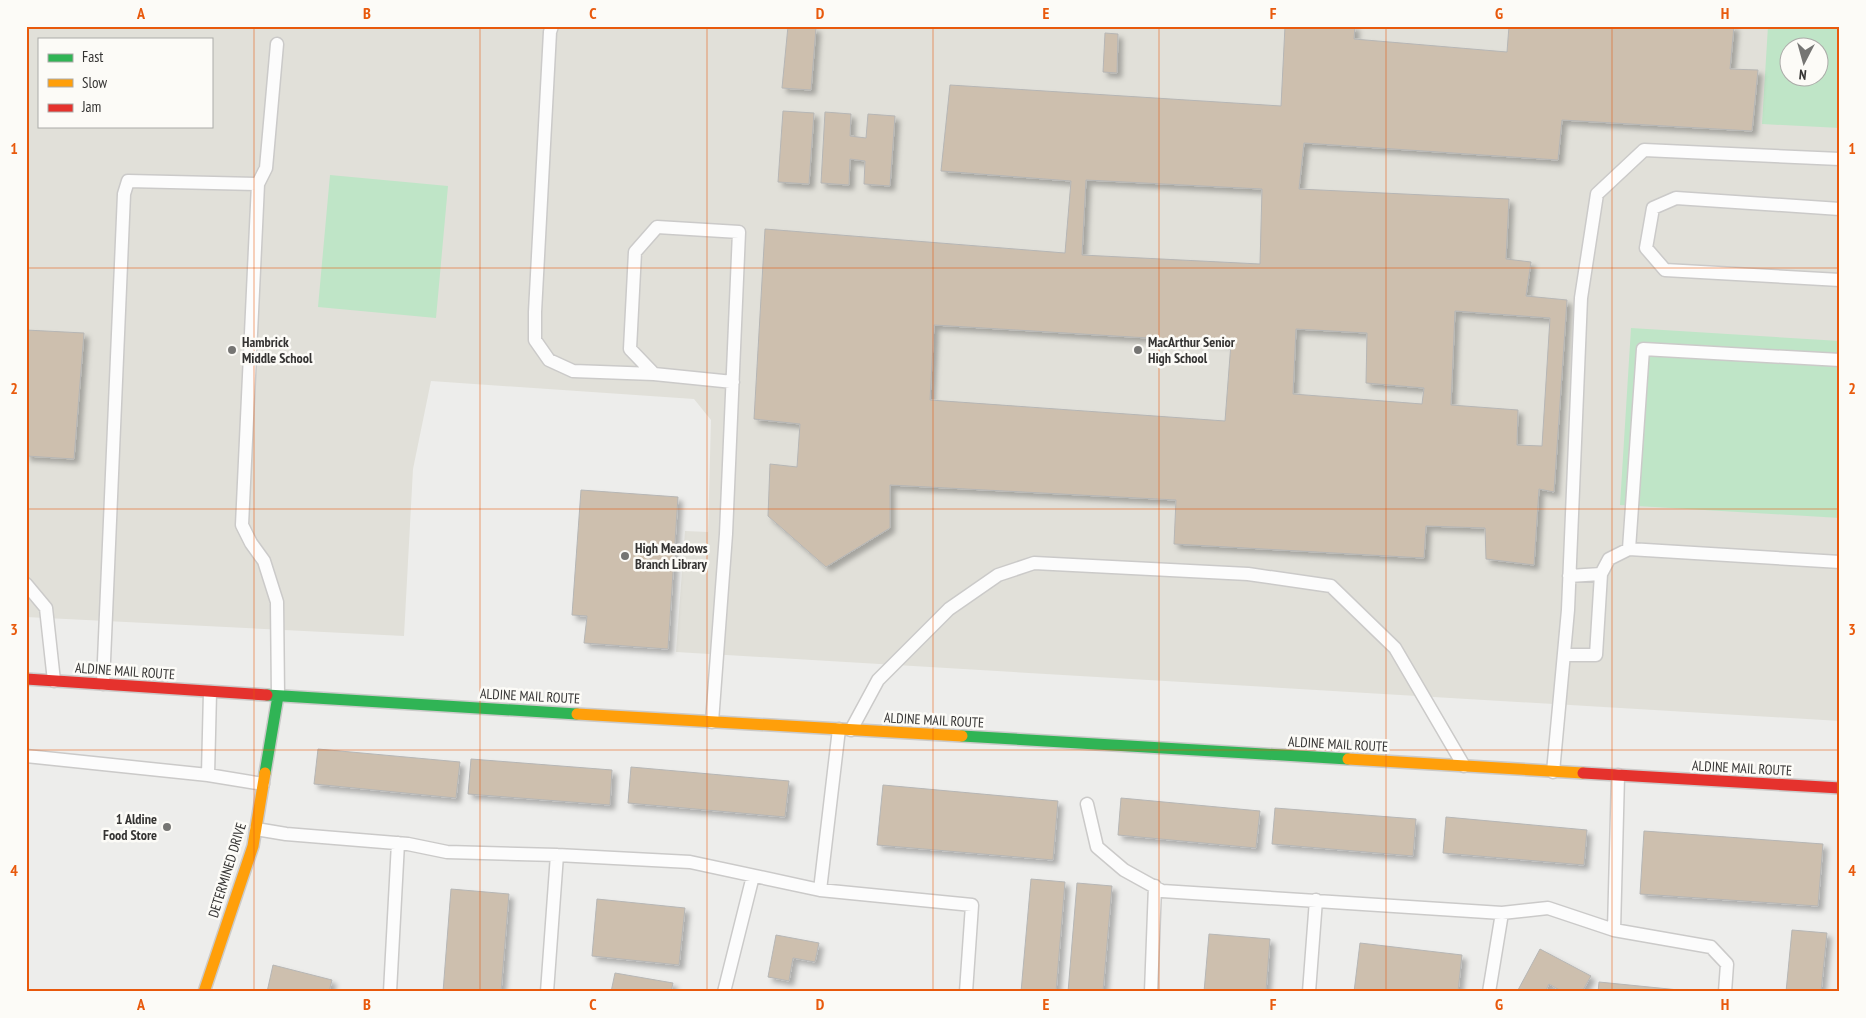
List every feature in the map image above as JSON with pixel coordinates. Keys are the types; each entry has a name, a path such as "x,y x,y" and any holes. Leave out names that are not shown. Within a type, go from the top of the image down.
{"main road":[{"name":"ALDINE MAIL ROUTE","path":"26,679 210,692 1840,788"},
{"name":"DETERMINED DRIVE","path":"204,992 253,846 278,696"}],"lane":[{"path":"552,26 545,104 534,312 535,340 549,360 573,371 654,374 733,382"},
{"path":"277,44 266,168 258,184 242,525 251,543 264,561 277,602 278,696"},
{"path":"1553,772 1570,576 1582,298 1597,194 1644,150 1840,159"},
{"path":"103,684 124,204 128,180 258,184"},
{"path":"1840,210 1676,198 1653,208 1646,248 1664,270 1840,280"},
{"path":"654,374 630,349 635,252 657,226 738,232 726,534 712,722"},
{"path":"1629,549 1643,349 1840,360"},
{"path":"1564,655 1596,655 1600,574 1609,559 1629,549 1840,562"},
{"path":"820,890 845,730 878,680 948,608 998,575 1034,563 1248,574 1331,586 1396,648 1464,766"},
{"path":"1570,576 1600,574"},
{"path":"26,584 46,608 54,681"},
{"path":"208,775 210,692"},
{"path":"26,756 208,775 263,784"},
{"path":"1614,930 1618,775"},
{"path":"1087,804 1097,847 1124,870 1162,891 1502,913 1548,908 1614,930 1711,947 1728,964 1725,992"},
{"path":"256,829 286,834 398,843 447,852 557,855 690,862 820,890 972,906 966,992"},
{"path":"390,992 398,843"},
{"path":"547,992 557,855"},
{"path":"724,992 753,876"},
{"path":"1151,992 1154,886"},
{"path":"1309,992 1316,900"},
{"path":"1489,992 1502,913"}],"shaded area":[{"name":"MacArthur Senior High School","path":"26,26 1840,26 1840,721 676,652 685,531 708,532 711,420 694,399 431,381 413,469 404,636 26,617"}],"green space":[{"path":"1768,26 1840,26 1840,128 1762,124"},
{"path":"330,175 448,186 436,318 318,307"},
{"path":"1631,328 1840,341 1840,518 1620,505"}],"building":[{"path":"788,26 816,28 811,90 782,88"},
{"path":"1285,26 1355,26 1354,39 1507,52 1509,26 1734,26 1730,69 1758,70 1752,131 1562,120 1558,160 1304,143 1299,189 1509,199 1506,259 1531,262 1526,296 1567,300 1554,492 1539,489 1534,565 1486,559 1485,528 1426,526 1424,558 1174,544 1176,500 890,485 890,528 826,567 768,516 770,464 797,467 800,424 754,419 765,229 1065,253 1071,181 941,171 950,85 1281,106","holes":["1086,180 1262,189 1260,264 1082,255","1455,311 1550,318 1542,446 1517,445 1518,410 1451,405","934,325 1231,343 1225,421 930,400","1296,329 1367,333 1366,383 1424,388 1422,404 1293,394"]},
{"path":"1105,33 1118,34 1117,73 1103,72"},
{"path":"783,111 814,113 809,184 778,182"},
{"path":"825,112 851,114 850,136 866,138 868,114 895,116 890,186 864,184 865,161 850,159 849,185 821,183"},
{"path":"26,330 84,333 74,459 26,456"},
{"name":"High Meadows Branch Library","path":"581,490 678,497 668,649 584,643 587,616 572,615"},
{"path":"318,749 460,762 456,798 314,784"},
{"path":"471,759 612,770 610,805 468,794"},
{"path":"631,767 789,781 785,817 628,803"},
{"path":"883,785 1058,801 1053,860 877,845"},
{"path":"1121,798 1260,811 1256,848 1118,835"},
{"path":"1275,808 1416,819 1413,856 1272,844"},
{"path":"1446,817 1587,830 1584,865 1443,853"},
{"path":"1644,831 1823,844 1818,906 1640,894"},
{"path":"1031,879 1065,882 1056,992 1021,992"},
{"path":"1077,883 1112,886 1103,992 1068,992"},
{"path":"451,889 509,894 501,992 443,992"},
{"path":"597,899 685,908 679,965 592,956"},
{"path":"1792,930 1827,933 1821,992 1786,992"},
{"path":"1209,934 1270,939 1266,992 1204,992"},
{"path":"776,935 819,943 815,962 793,958 789,981 768,977"},
{"path":"1360,943 1462,955 1458,992 1354,992"},
{"path":"1540,949 1591,976 1582,992 1563,992 1549,984 1545,992 1518,990"},
{"path":"273,965 332,980 329,992 267,992"},
{"path":"615,973 673,983 671,992 611,992"},
{"path":"1599,982 1689,991 1689,992 1598,992"}],"traffic: fast":[{"path":"267,695 577,714"},
{"path":"265,773 278,696"},
{"path":"962,736 1348,759"}],"traffic: slow":[{"path":"577,714 962,736"},
{"path":"1348,759 1583,773"},
{"path":"204,992 253,846 265,773"}],"traffic: jam":[{"path":"26,679 267,695"},
{"path":"1583,773 1840,788"}],"place":[{"name":"Hambrick Middle School","path":"232,350"},
{"name":"MacArthur Senior High School","path":"1138,350"},
{"name":"High Meadows Branch Library","path":"625,556"},
{"name":"1 Aldine Food Store","path":"167,827"}]}
